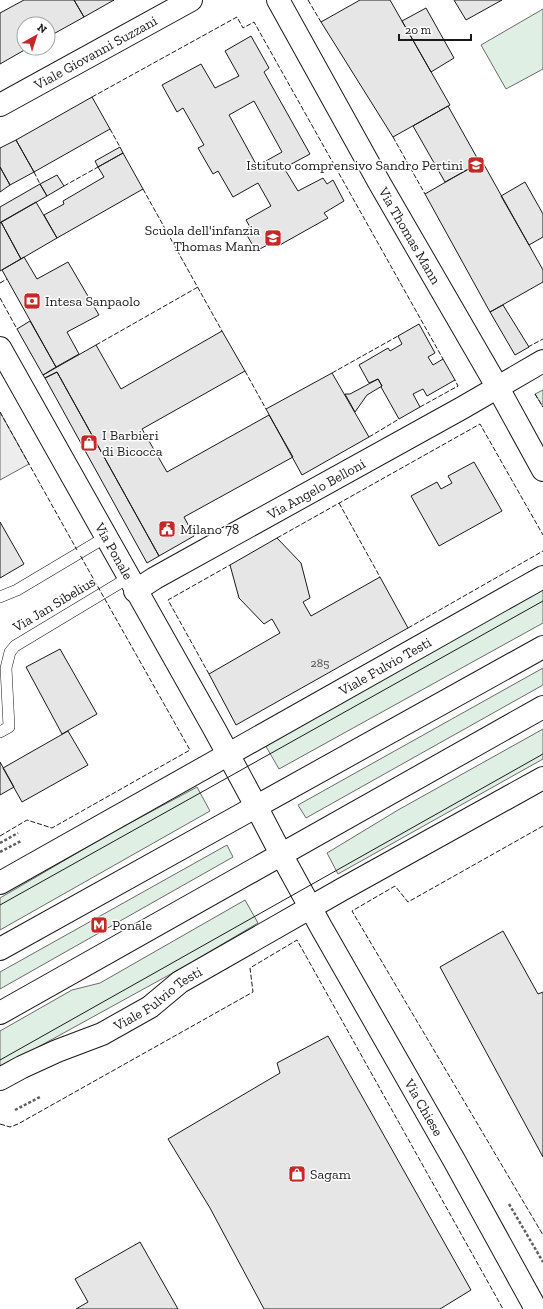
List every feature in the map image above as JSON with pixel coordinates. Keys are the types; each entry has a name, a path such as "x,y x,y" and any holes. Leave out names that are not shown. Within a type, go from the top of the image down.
{"street":[{"name":"Viale Giovanni Suzzani","path":"0,105 191,0"},
{"name":"Via Thomas Mann","path":"278,0 380,184 498,388 543,470"},
{"name":"Via Ponale","path":"0,348 228,755"},
{"name":"Via Angelo Belloni","path":"132,584 162,574 498,388 543,361"},
{"name":"Viale Fulvio Testi","path":"0,883 543,577"},
{"path":"0,949 543,647"},
{"path":"0,1013 543,707"},
{"path":"228,755 310,908"},
{"name":"Viale Fulvio Testi","path":"0,1079 29,1064 102,1034 150,1007 180,982 543,778"},
{"name":"Via Chiese","path":"310,908 454,1160 536,1309"}],"lane":[{"path":"0,597 17,590 106,537"},
{"name":"Via Jan Sibelius","path":"0,732 9,727 6,668 10,652 15,646 132,584"}],"path":[{"path":"0,843 18,833"},
{"path":"0,852 21,841"},
{"path":"15,1110 40,1096"},
{"path":"509,1204 543,1262"}],"green space":[{"path":"543,9 543,69 506,89 481,45"},
{"path":"543,390 543,407 535,394"},
{"path":"543,588 543,623 279,769 264,743"},
{"path":"543,668 543,685 306,818 298,805"},
{"path":"543,729 543,759 338,874 327,853 398,810"},
{"path":"197,787 210,811 0,930 0,898 113,832"},
{"path":"227,845 233,857 0,989 0,972"},
{"path":"245,900 258,923 189,964 0,1068 0,1031 72,990 100,983"}],"shaded area":[{"path":"0,412 29,464 0,480"}],"building":[{"path":"24,0 74,0 84,17 56,33 56,16 16,16 16,55 0,64 0,13"},
{"path":"74,0 114,0 84,17"},
{"path":"360,0 390,0 450,105 393,137 321,22"},
{"path":"454,0 502,0 466,20"},
{"path":"426,8 454,58 431,72 402,21"},
{"path":"251,36 269,68 264,72 310,154 284,168 298,191 323,178 327,184 333,180 344,201 324,213 328,218 278,246 275,241 256,251 244,230 250,227 246,220 271,206 258,183 233,197 218,171 213,174 198,148 204,145 183,108 177,112 162,85 201,64 215,88 239,76 225,51","holes":["254,101 282,152 257,166 229,115"]},
{"path":"92,97 110,129 34,172 16,140"},
{"path":"448,106 480,163 445,182 413,126"},
{"path":"16,140 34,172 10,185 0,167 0,148"},
{"path":"120,147 123,153 98,167 95,161"},
{"path":"123,153 143,189 57,238 44,215 64,204 63,201 104,177 98,167"},
{"path":"482,161 543,270 543,282 490,312 425,194"},
{"path":"0,167 10,185 0,192"},
{"path":"57,175 64,186 47,196 40,184"},
{"path":"525,182 543,214 543,237 529,245 501,196"},
{"path":"40,184 47,196 0,223 0,207"},
{"path":"36,202 57,238 21,259 1,222"},
{"path":"1,222 21,259 0,271 0,223"},
{"path":"24,257 37,279 68,262 99,315 67,332 79,354 56,367 2,270"},
{"path":"503,305 529,347 515,355 490,312"},
{"path":"30,321 56,367 43,375 17,329"},
{"path":"419,324 435,353 428,357 433,365 443,359 455,380 427,396 423,389 413,394 420,407 399,419 378,379 369,383 359,365 388,348 390,351 402,344 398,336"},
{"path":"222,331 245,371 142,429 167,472 269,415 293,457 184,517 194,536 159,556 57,372 45,378 43,375 96,345 121,389"},
{"path":"57,372 159,556 147,563 45,378"},
{"path":"332,373 369,437 302,475 266,409"},
{"path":"378,379 382,386 367,395 355,412 345,394 350,394"},
{"path":"474,462 502,511 439,546 411,496 437,482 441,489 452,483 448,476"},
{"path":"0,522 24,564 0,578"},
{"path":"277,538 301,563 310,598 303,602 311,616 380,577 408,628 236,725 209,674 280,633 272,619 264,624 239,598 230,565"},
{"path":"60,649 97,714 62,734 26,667"},
{"path":"68,731 88,765 22,802 3,768"},
{"path":"0,762 14,787 0,795"},
{"path":"503,931 538,994 543,992 543,1157 440,967"},
{"name":"Sagam","path":"328,1036 471,1290 440,1309 264,1309 210,1208 168,1139 280,1073 277,1063"},
{"path":"140,1242 178,1309 76,1309 88,1302 75,1279"}],"tram line":[{"path":"0,905 543,601"},
{"path":"0,1060 543,754"}],"fence":[{"path":"308,0 321,22"},
{"path":"92,97 237,17 243,28 254,22 443,359"},
{"path":"110,129 120,147"},
{"path":"393,137 425,194"},
{"path":"64,186 98,167"},
{"path":"34,172 40,184"},
{"path":"143,189 222,331"},
{"path":"0,283 7,279"},
{"path":"96,345 198,287"},
{"path":"0,298 17,329"},
{"path":"332,373 398,336"},
{"path":"528,347 543,339"},
{"path":"245,371 266,409"},
{"path":"420,407 458,386 455,380"},
{"path":"535,394 543,407"},
{"path":"0,412 77,550"},
{"path":"369,437 399,419"},
{"path":"277,538 480,424 543,535"},
{"path":"339,503 380,577"},
{"path":"408,628 543,551"},
{"path":"0,836 27,820 52,828 190,750 80,555"},
{"path":"209,674 168,600 230,565"},
{"path":"543,826 408,902 395,886 352,911 543,1235"},
{"path":"0,1124 10,1127 18,1124 253,992 250,968 297,940 503,1309"}],"place":[{"name":"Istituto comprensivo Sandro Pertini","path":"476,165"},
{"name":"Scuola dell'infanzia Thomas Mann","path":"273,238"},
{"name":"Intesa Sanpaolo","path":"32,301"},
{"name":"I Barbieri di Bicocca","path":"89,443"},
{"name":"Milano 78","path":"167,529"},
{"name":"Ponale","path":"99,925"},
{"name":"Sagam","path":"297,1174"}]}
